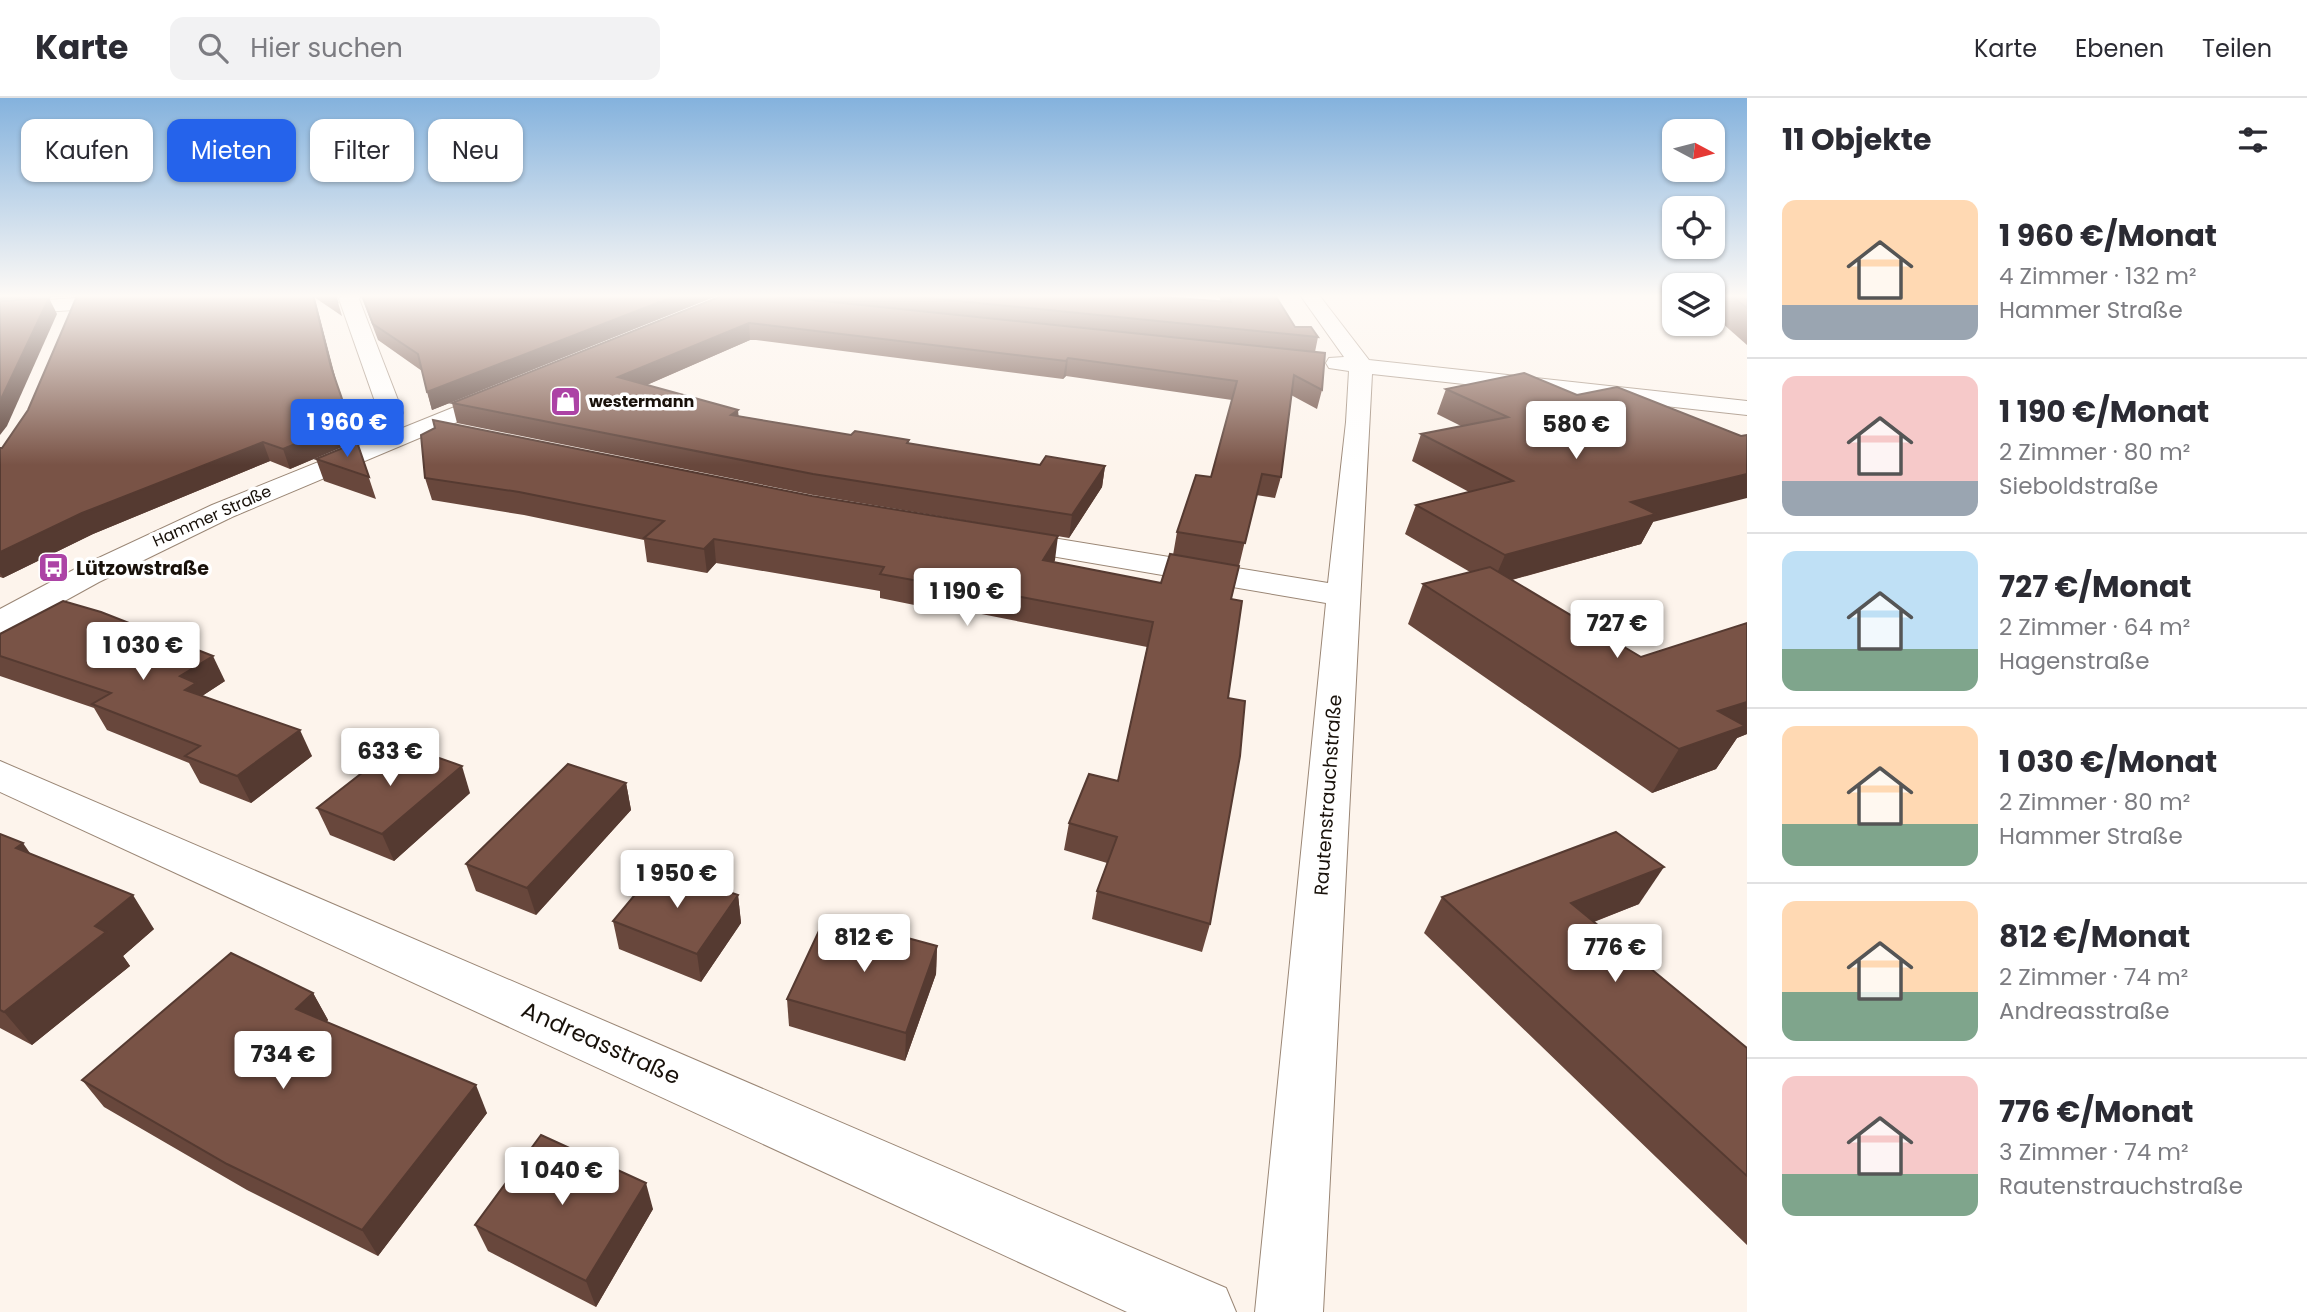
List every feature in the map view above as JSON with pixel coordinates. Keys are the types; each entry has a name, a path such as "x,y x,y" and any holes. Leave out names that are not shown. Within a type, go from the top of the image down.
{"street":[{"path":"368,352 391,413"},
{"path":"1335,352 1340,363 1747,408"},
{"name":"Rautenstrauchstraße","path":"1289,1312 1343,596 1359,422 1340,363"},
{"name":"Hammer Straße","path":"0,623 153,542 526,385"},
{"path":"424,426 474,437"},
{"path":"976,534 1343,596"},
{"name":"Andreasstraße","path":"0,775 1202,1312"}],"building":[{"path":"0,352 23,352 0,401"},
{"path":"53,352 327,352 350,422 283,449 263,442 82,513 0,552 0,448 28,410"},
{"path":"414,352 531,352 427,392 418,354"},
{"path":"581,352 679,352 618,377 738,410 731,415 851,435 855,431 909,440 907,443 1040,465 1046,456 1105,466 1072,515 813,474 452,403"},
{"path":"988,352 1325,353 1322,390 1294,375 1281,477 1262,474 1245,543 1177,532 1196,475 1211,477 1237,381 1068,358 1066,361"},
{"path":"1524,373 1577,395 1617,387 1741,436 1747,435 1747,474 1631,502 1656,514 1505,555 1416,505 1513,481 1421,434 1508,417 1446,389"},
{"path":"433,420 812,496 1058,536 1043,560 1161,583 1170,554 1239,566 1231,599 1242,601 1228,698 1245,701 1240,756 1210,924 1097,891 1117,837 1069,823 1089,774 1118,781 1153,622 942,582 940,585 880,574 884,567 714,539 704,549 644,538 664,521 519,492 425,478 421,435 435,428"},
{"path":"357,442 369,477 316,459"},
{"path":"1490,567 1641,657 1747,623 1747,702 1718,711 1745,726 1679,749 1423,584"},
{"path":"63,601 101,612 213,656 180,676 196,683 185,690 300,730 237,776 185,756 200,746 92,704 111,693 0,656 0,634"},
{"path":"399,744 462,766 382,834 317,808"},
{"path":"568,764 626,783 527,888 466,864"},
{"path":"1616,832 1664,867 1571,903 1747,1048 1747,1176 1442,897"},
{"path":"0,834 23,843 16,848 133,895 95,926 106,932 4,1012 0,1010"},
{"path":"658,867 738,895 697,954 613,921"},
{"path":"826,916 937,946 906,1033 787,999"},
{"path":"231,953 313,993 296,1009 476,1085 362,1230 227,1164 82,1080"},
{"path":"541,1135 646,1183 586,1281 475,1225"}],"place":[{"name":"westermann","path":"566,401"},
{"name":"Lützowstraße","path":"53,568"}]}
